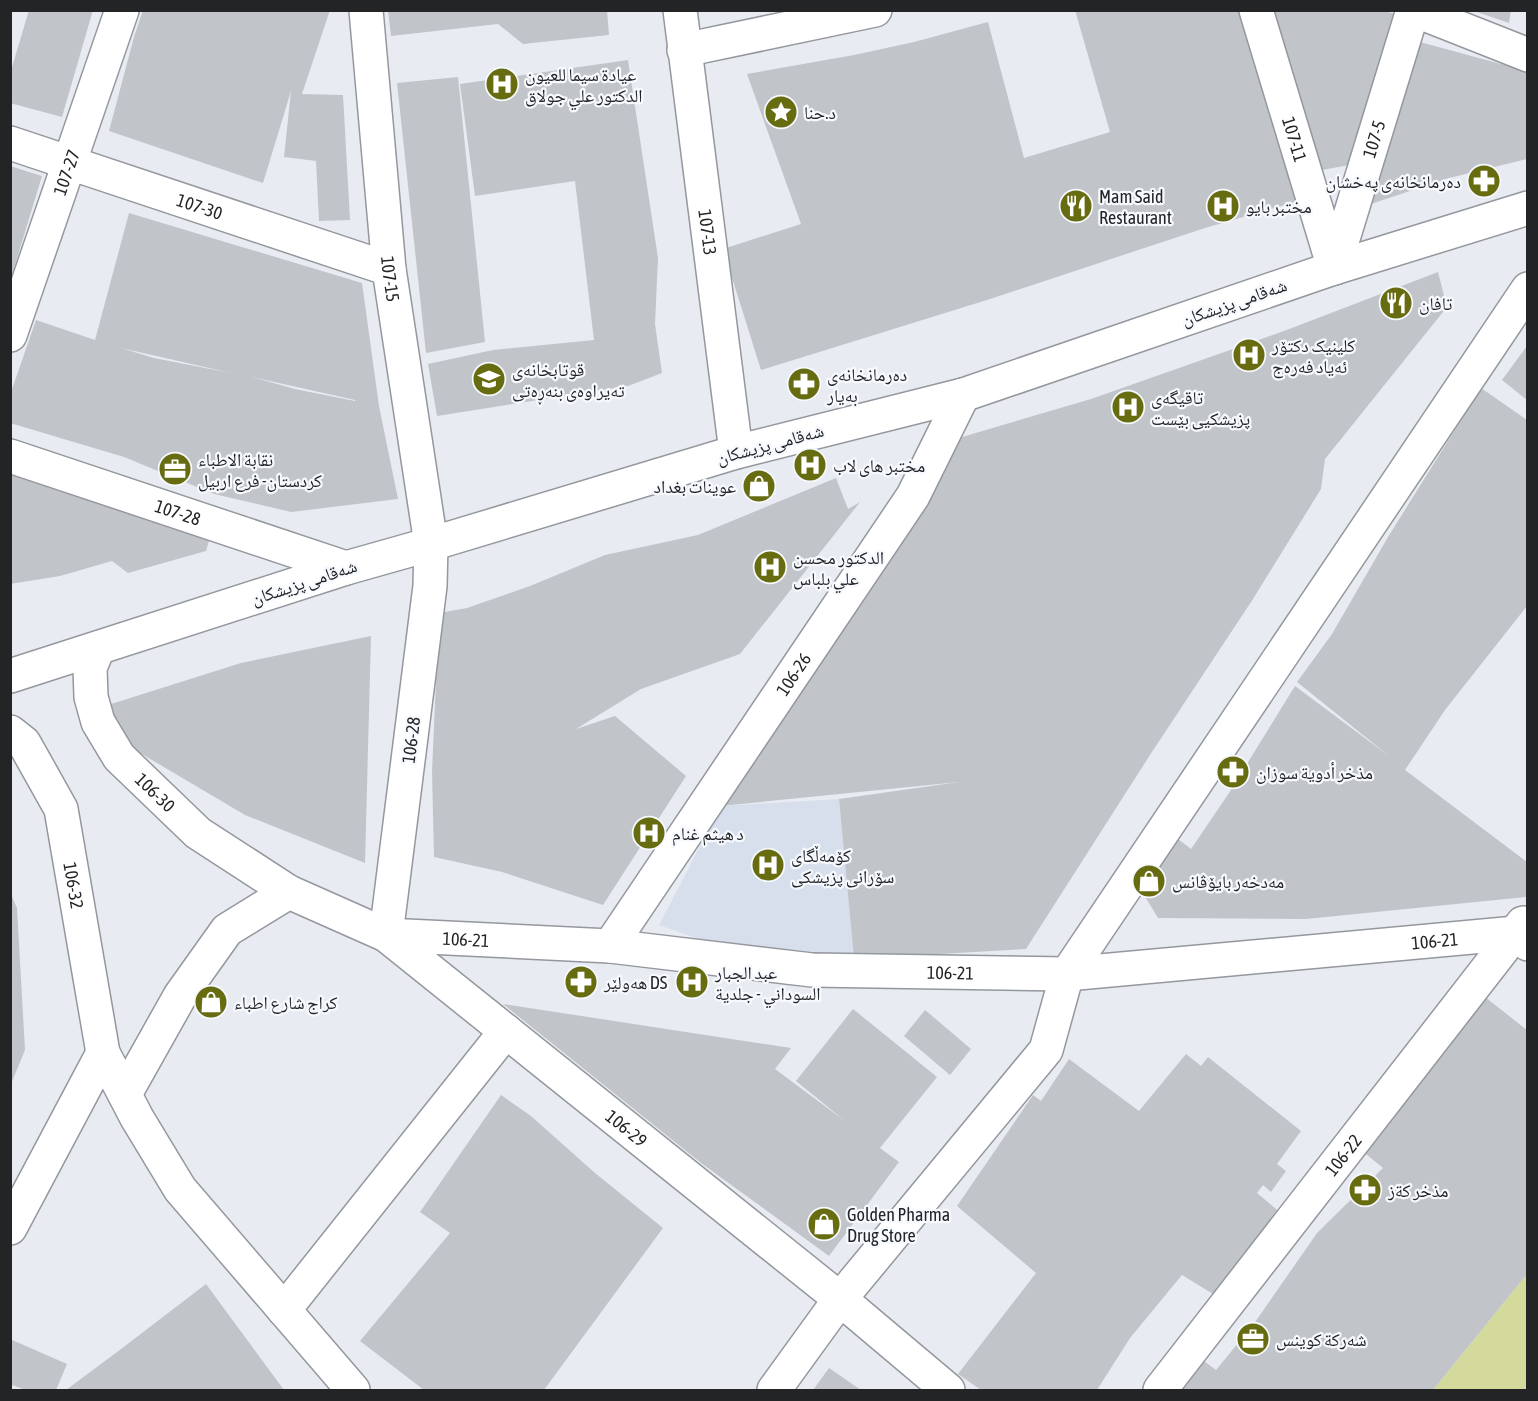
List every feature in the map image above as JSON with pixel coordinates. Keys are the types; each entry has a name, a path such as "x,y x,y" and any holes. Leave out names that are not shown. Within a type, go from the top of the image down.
{"street":[{"name":"107-27","path":"10,335 122,10"},
{"name":"107-15","path":"366,10 389,269 431,544"},
{"name":"107-13","path":"680,10 736,452"},
{"path":"684,50 875,10"},
{"name":"107-11","path":"1256,10 1334,268"},
{"path":"1413,10 1527,56"},
{"name":"107-5","path":"1334,268 1413,10"},
{"name":"107-30","path":"10,143 389,269"},
{"name":"شەقامی پزیشکان","path":"10,676 346,568 736,452 963,394 1334,268 1527,208"},
{"path":"774,1390 840,1299 1046,1050 1067,974 1527,289"},
{"name":"106-26","path":"610,946 913,496 963,394"},
{"name":"107-28","path":"10,456 346,568"},
{"name":"106-28","path":"386,935 430,586 431,544"},
{"name":"106-30","path":"98,648 90,668 91,697 98,722 119,757 198,833 289,892"},
{"name":"106-32","path":"10,732 24,744 61,809 103,1053 180,1190 353,1390"},
{"path":"125,1094 180,996 227,930 289,892"},
{"name":"106-29","path":"289,892 386,935 840,1299 948,1390"},
{"name":"106-21","path":"386,935 610,946 812,970 1067,974 1524,931"},
{"name":"106-22","path":"1160,1390 1524,931"},
{"path":"284,1310 506,1031"},
{"path":"10,1228 103,1053"}],"shaded area":[{"name":"کۆمەڵگای سۆرانی پزیشکی","path":"839,799 854,959 754,959 659,925 721,806"}],"green space":[{"path":"1527,1274 1527,1390 1433,1390"}],"building":[{"path":"29,10 93,10 62,117 10,103 10,74"},
{"path":"143,10 330,10 302,94 343,95 350,220 319,221 316,161 284,157 291,91 263,183 109,131"},
{"path":"388,10 607,10 609,35 523,44 498,24 391,36"},
{"path":"1075,10 1241,10 1299,201 1205,228 987,300 761,370 723,249 801,224 747,74 854,55 988,22 1024,158 1110,132"},
{"path":"1264,10 1382,10 1398,15 1360,163 1317,171"},
{"path":"1471,10 1511,10 1509,23"},
{"path":"1420,42 1527,71 1527,159 1449,178 1371,204"},
{"path":"628,60 658,258 655,324 662,373 628,386 437,416 428,364 493,350 594,340 575,181 475,196 460,84"},
{"path":"458,77 485,342 426,353 397,83"},
{"path":"10,166 42,176 11,278 10,278"},
{"path":"129,213 362,283 379,406 398,499 291,512 214,494 124,457 10,423 10,395 36,320 95,340","holes":["121,348 231,373 154,358","252,377 355,400 355,401 295,389"]},
{"path":"1438,272 1447,307 1325,459 1321,489 1253,599 1026,949 854,959 839,799 959,782 721,806 952,440 1091,399 1284,331"},
{"path":"1527,346 1527,400 1502,380"},
{"path":"1481,388 1527,420 1527,606 1445,710 1405,770 1527,862 1527,897 1306,919 1158,918 1141,890 1178,839 1191,849 1229,793 1295,686 1389,756 1297,682 1332,634 1388,537"},
{"path":"10,474 212,531 206,551 128,573 112,561 60,576 10,584"},
{"path":"836,478 848,509 860,502 740,654 641,689 576,729 615,716 686,776 603,905 502,872 434,857 432,772 439,613 467,608 530,586 605,555 698,535"},
{"path":"371,636 365,863 245,815 108,734 108,705 241,663"},
{"path":"10,892 17,908 25,1050 11,1084"},
{"path":"1485,997 1527,1030 1527,1274 1433,1390 1180,1390 1189,1371 1199,1367 1204,1361 1216,1370 1253,1325 1317,1233 1383,1168 1361,1150"},
{"path":"503,1004 791,1048 775,1069 845,1121 796,1081 853,1009 937,1077 880,1148 899,1162 829,1256 701,1163"},
{"path":"925,1010 971,1049 950,1075 904,1036"},
{"path":"1186,1054 1201,1066 1208,1057 1301,1131 1277,1164 1286,1171 1271,1192 1263,1185 1257,1193 1282,1214 1218,1297 1182,1275 1130,1338 1097,1390 981,1390 958,1374 1036,1273 957,1206 1033,1095 1041,1101 1069,1059 1139,1111"},
{"path":"501,1095 531,1116 595,1173 663,1228 544,1390 424,1390 360,1341 450,1233 420,1212"},
{"path":"206,1284 284,1390 66,1390 121,1349"},
{"path":"10,1339 67,1364 56,1390 25,1390 10,1384"},
{"path":"829,1368 861,1390 813,1390"}],"place":[{"name":"عيادة سيما للعيون الدكتور علي جولاق","path":"502,84"},
{"name":"د.حنا","path":"781,112"},
{"name":"دەرمانخانەی پەخشان","path":"1484,181"},
{"name":"Mam Said Restaurant","path":"1076,206"},
{"name":"مختبر بايو","path":"1223,206"},
{"name":"تافان","path":"1396,303"},
{"name":"کلینیک دکتۆر ئەیاد فەرەج","path":"1249,355"},
{"name":"قوتابخانه‌ی ته‌یراوه‌ی بنه‌ڕه‌تی","path":"489,379"},
{"name":"دەرمانخانەی بەیار","path":"804,384"},
{"name":"تاقیگەی پزیشکیی بێست","path":"1128,407"},
{"name":"مختبر هاى لاب","path":"810,465"},
{"name":"نقابة الاطباء کردستان- فرع اربيل","path":"175,469"},
{"name":"عوينات بغداد","path":"759,486"},
{"name":"الدكتور محسن علي بلباس","path":"770,567"},
{"name":"مذخر أدوية سوزان","path":"1233,772"},
{"name":"د هيثم غنام","path":"649,833"},
{"name":"کۆمەڵگای سۆرانی پزیشکی","path":"768,865"},
{"name":"مەدخەر بایۆڤانس","path":"1149,881"},
{"name":"هەولێر DS","path":"581,982"},
{"name":"عبد الجبار السوداني - جلدية","path":"692,982"},
{"name":"كراج شارع اطباء","path":"211,1002"},
{"name":"مذخر كةز","path":"1365,1190"},
{"name":"Golden Pharma Drug Store","path":"824,1224"},
{"name":"شەرکة كوينس","path":"1253,1339"}]}
